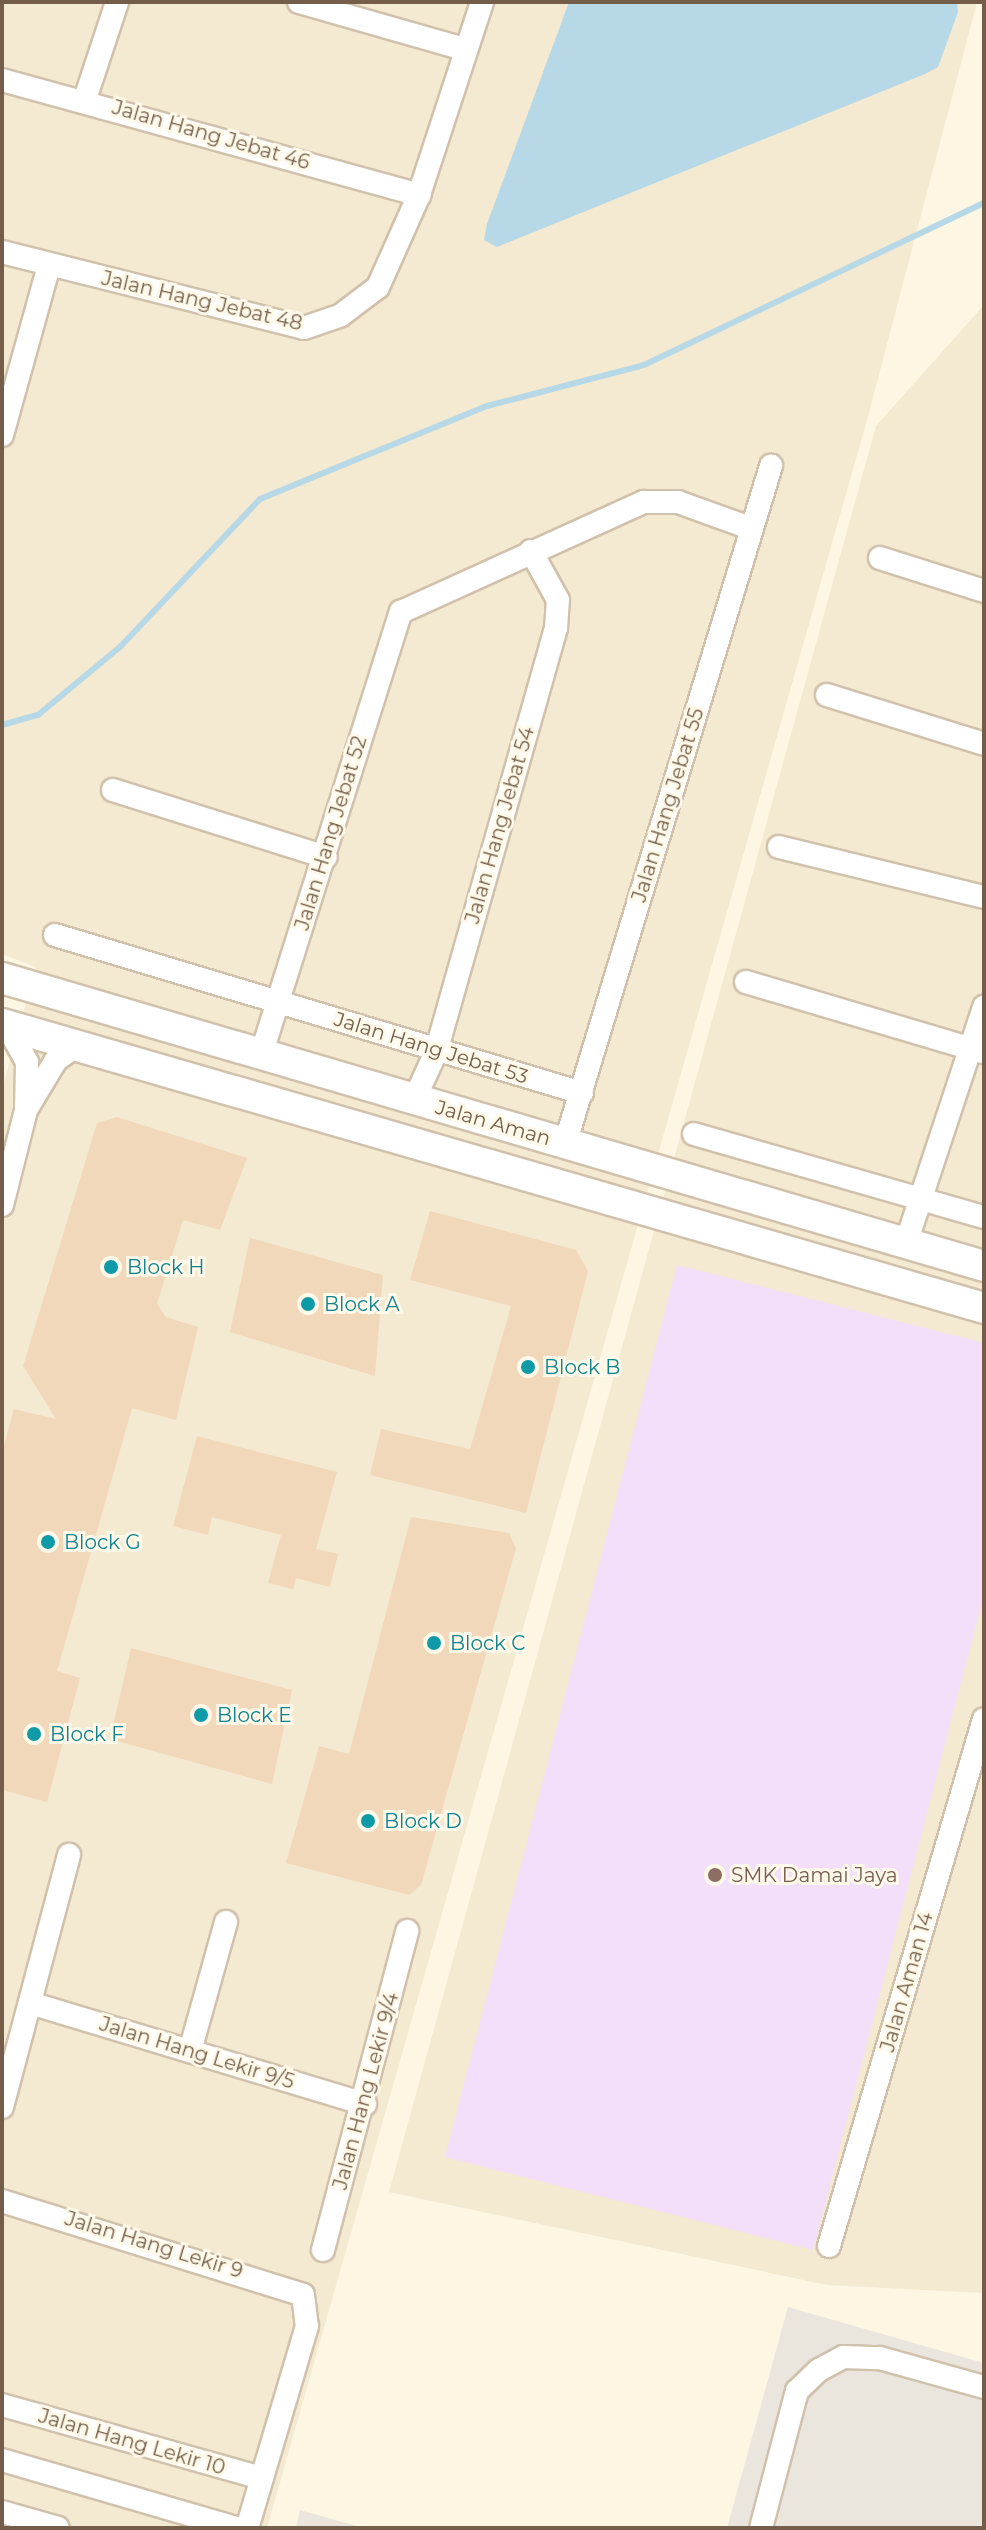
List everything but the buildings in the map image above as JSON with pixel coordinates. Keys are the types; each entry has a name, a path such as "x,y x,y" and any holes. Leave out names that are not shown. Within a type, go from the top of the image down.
{"main road":[{"name":"Jalan Aman","path":"2,978 984,1266"},
{"name":"Jalan Aman","path":"4,1025 984,1308"}],"street":[{"path":"85,99 117,2"},
{"path":"299,2 464,49"},
{"name":"Jalan Hang Jebat 48","path":"2,252 304,328 341,315 378,287 419,195 464,49 482,2"},
{"name":"Jalan Hang Jebat 46","path":"2,80 85,99 419,195"},
{"path":"2,435 49,266"},
{"name":"Jalan Hang Jebat 55","path":"565,1144 771,466"},
{"path":"531,551 660,500 750,528"},
{"name":"Jalan Hang Jebat 52","path":"261,1055 401,612 531,551"},
{"name":"Jalan Hang Jebat 54","path":"414,1100 436,1052 556,628 558,600 531,551"},
{"path":"880,558 984,591"},
{"path":"827,695 984,744"},
{"path":"113,790 326,857"},
{"path":"779,847 984,897"},
{"name":"Jalan Hang Jebat 53","path":"55,935 280,1000 436,1052 582,1093"},
{"path":"746,982 977,1050"},
{"path":"906,1243 977,1050 984,1007"},
{"path":"2,1205 26,1110 27,1062 4,1025"},
{"path":"26,1110 66,1043"},
{"path":"694,1134 984,1217"},
{"name":"Jalan Aman 14","path":"829,2246 976,1773 984,1719"},
{"path":"2,2107 69,1855"},
{"path":"190,2051 226,1922"},
{"name":"Jalan Hang Lekir 9/4","path":"323,2250 365,2104 407,1931"},
{"name":"Jalan Hang Lekir 9/5","path":"30,2003 365,2104"},
{"name":"Jalan Hang Lekir 9","path":"2,2201 303,2295 307,2326 262,2478"},
{"path":"761,2528 797,2391 819,2370 843,2357 880,2358 984,2387"},
{"name":"Jalan Hang Lekir 10","path":"2,2405 262,2478"},
{"path":"2,2460 236,2528 262,2478"},
{"path":"2,2512 58,2528"}],"shaded area":[{"path":"2,2 977,2 867,420 267,2528 2,2528 2,1090 36,967 2,954"},
{"path":"984,305 984,2293 827,2285 389,2192 876,426"},
{"name":"SMK Damai Jaya","path":"677,1265 984,1343 984,1594 813,2250 445,2157"},
{"path":"788,2307 984,2363 984,2528 727,2528"},
{"path":"300,2510 364,2528 296,2528"}],"water":[{"path":"569,2 957,2 958,12 938,67 925,74 497,247 484,240 487,224"}],"waterway":[{"path":"2,725 38,715 121,646 260,499 487,406 644,365 984,203"}],"place":[{"name":"Block H","path":"111,1267"},
{"name":"Block A","path":"308,1304"},
{"name":"Block B","path":"528,1367"},
{"name":"Block G","path":"48,1542"},
{"name":"Block C","path":"434,1643"},
{"name":"Block E","path":"201,1715"},
{"name":"Block F","path":"34,1734"},
{"name":"Block D","path":"368,1821"},
{"name":"SMK Damai Jaya","path":"715,1875"}]}
